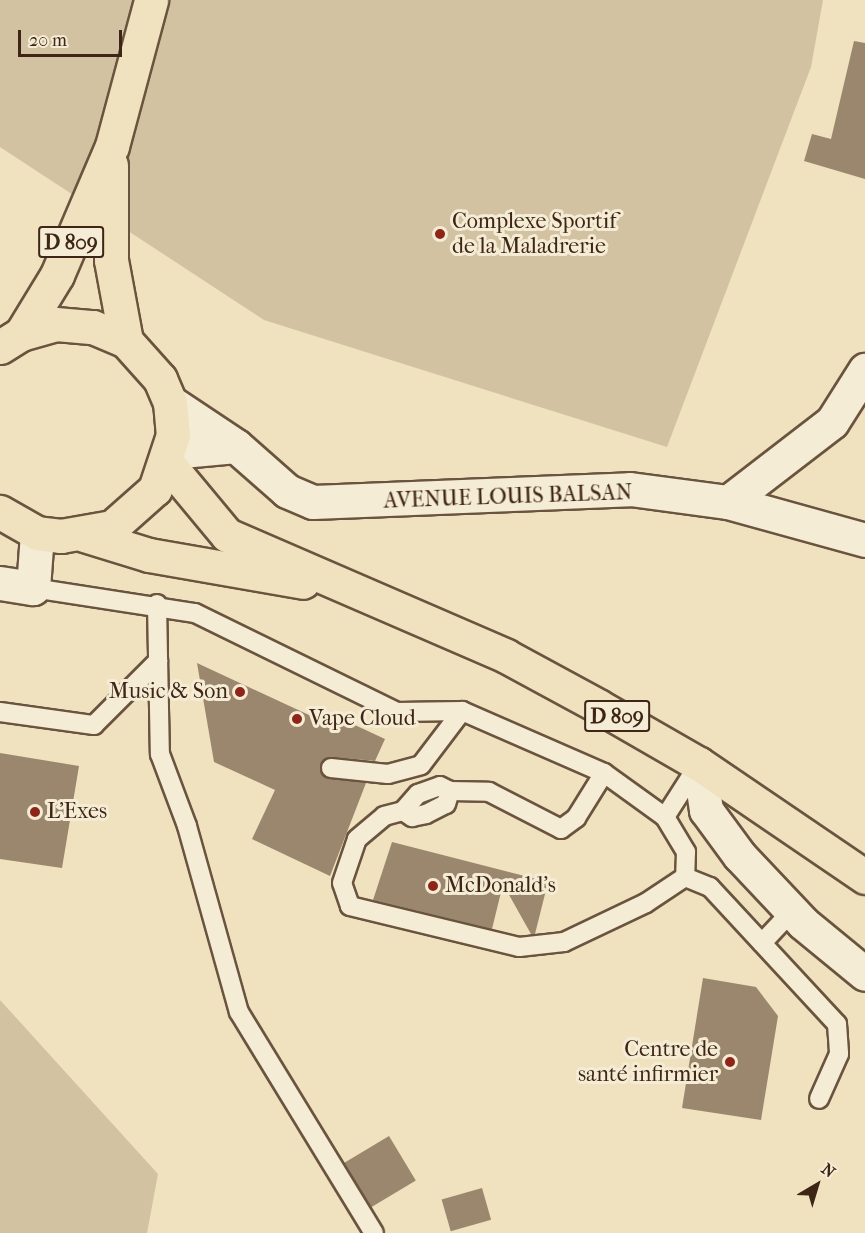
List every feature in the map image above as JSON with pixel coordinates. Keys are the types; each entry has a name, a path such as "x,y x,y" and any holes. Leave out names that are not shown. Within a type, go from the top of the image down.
{"main road":[{"name":"D 809","path":"10,340 57,275 112,146 152,0"},
{"name":"D 809","path":"112,146 111,260 126,341"},
{"path":"0,512 37,532 84,535 136,511 170,458 170,402 145,358 126,341 93,327 56,324 10,340"},
{"name":"D 809","path":"170,458 227,534 349,591 506,656 699,764 865,877"},
{"name":"D 809","path":"84,535 149,555 349,591"}],"street":[{"path":"728,502 832,422 865,370"},
{"name":"AVENUE LOUIS BALSAN","path":"170,402 236,446 287,491 321,503 630,489 728,502 865,540"},
{"path":"170,458 236,446"},
{"path":"0,583 33,588 37,532"},
{"path":"699,764 706,810 739,855 792,911 865,974"}],"lane":[{"path":"33,588 157,604 195,613 397,712 462,711 604,773 665,817 686,852 685,877"},
{"path":"157,604 160,754 187,825 239,1012 374,1233"},
{"path":"0,712 94,725 158,661"},
{"path":"331,768 388,774 421,765 462,711"},
{"path":"665,817 699,764"},
{"path":"604,773 576,818 561,829 489,792 450,791 446,804 426,814 412,818 403,811 366,826 357,838 342,883 350,906 519,947 564,942 646,903 685,877"},
{"path":"685,877 710,886 837,1024 839,1054 819,1099"},
{"path":"762,943 792,911"}],"shaded area":[{"name":"Complexe Sportif de la Maladrerie","path":"0,0 823,0 811,67 667,447 264,320 0,147"},
{"path":"0,1000 158,1174 147,1233 0,1233"}],"building":[{"path":"854,41 865,43 865,179 804,161 812,134 831,139"},
{"path":"197,663 309,715 314,706 385,739 375,761 332,757 322,762 325,777 366,783 330,876 252,839 275,790 214,762"},
{"name":"L'Exes","path":"0,753 79,766 62,868 0,859"},
{"name":"McDonald's","path":"392,842 548,882 535,934 531,934 503,884 492,929 373,900"},
{"name":"Centre de santé infirmier","path":"703,978 756,987 778,1016 761,1120 682,1108"},
{"path":"389,1136 416,1181 371,1207 344,1163"},
{"path":"482,1188 491,1220 451,1231 442,1200"}],"place":[{"name":"Complexe Sportif de la Maladrerie","path":"440,234"},
{"name":"Music & Son","path":"240,692"},
{"name":"Vape Cloud","path":"297,719"},
{"name":"L'Exes","path":"35,812"},
{"name":"McDonald's","path":"433,886"},
{"name":"Centre de santé infirmier","path":"730,1062"}]}
